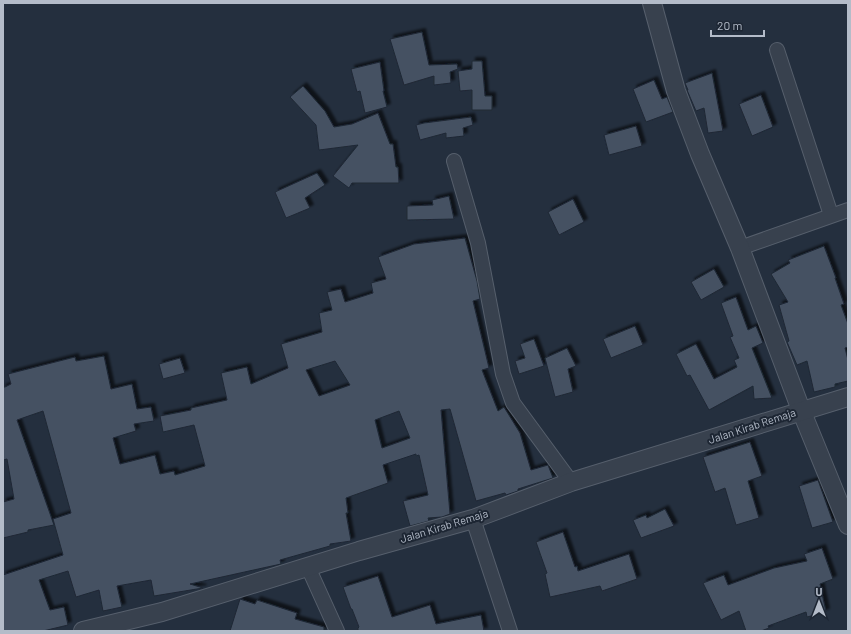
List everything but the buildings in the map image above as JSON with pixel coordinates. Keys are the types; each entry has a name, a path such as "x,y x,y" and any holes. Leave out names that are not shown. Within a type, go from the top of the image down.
{"street":[{"path":"652,3 676,91 700,154 740,248 806,422 848,525"},
{"path":"777,50 831,215"},
{"path":"454,161 478,243 504,380 513,403 571,482"},
{"path":"740,248 848,210"},
{"name":"Jalan Kirab Remaja","path":"93,630 162,612 359,551 475,526 571,482 806,422 848,397"},
{"path":"475,526 510,631"},
{"path":"308,567 337,631"}]}
